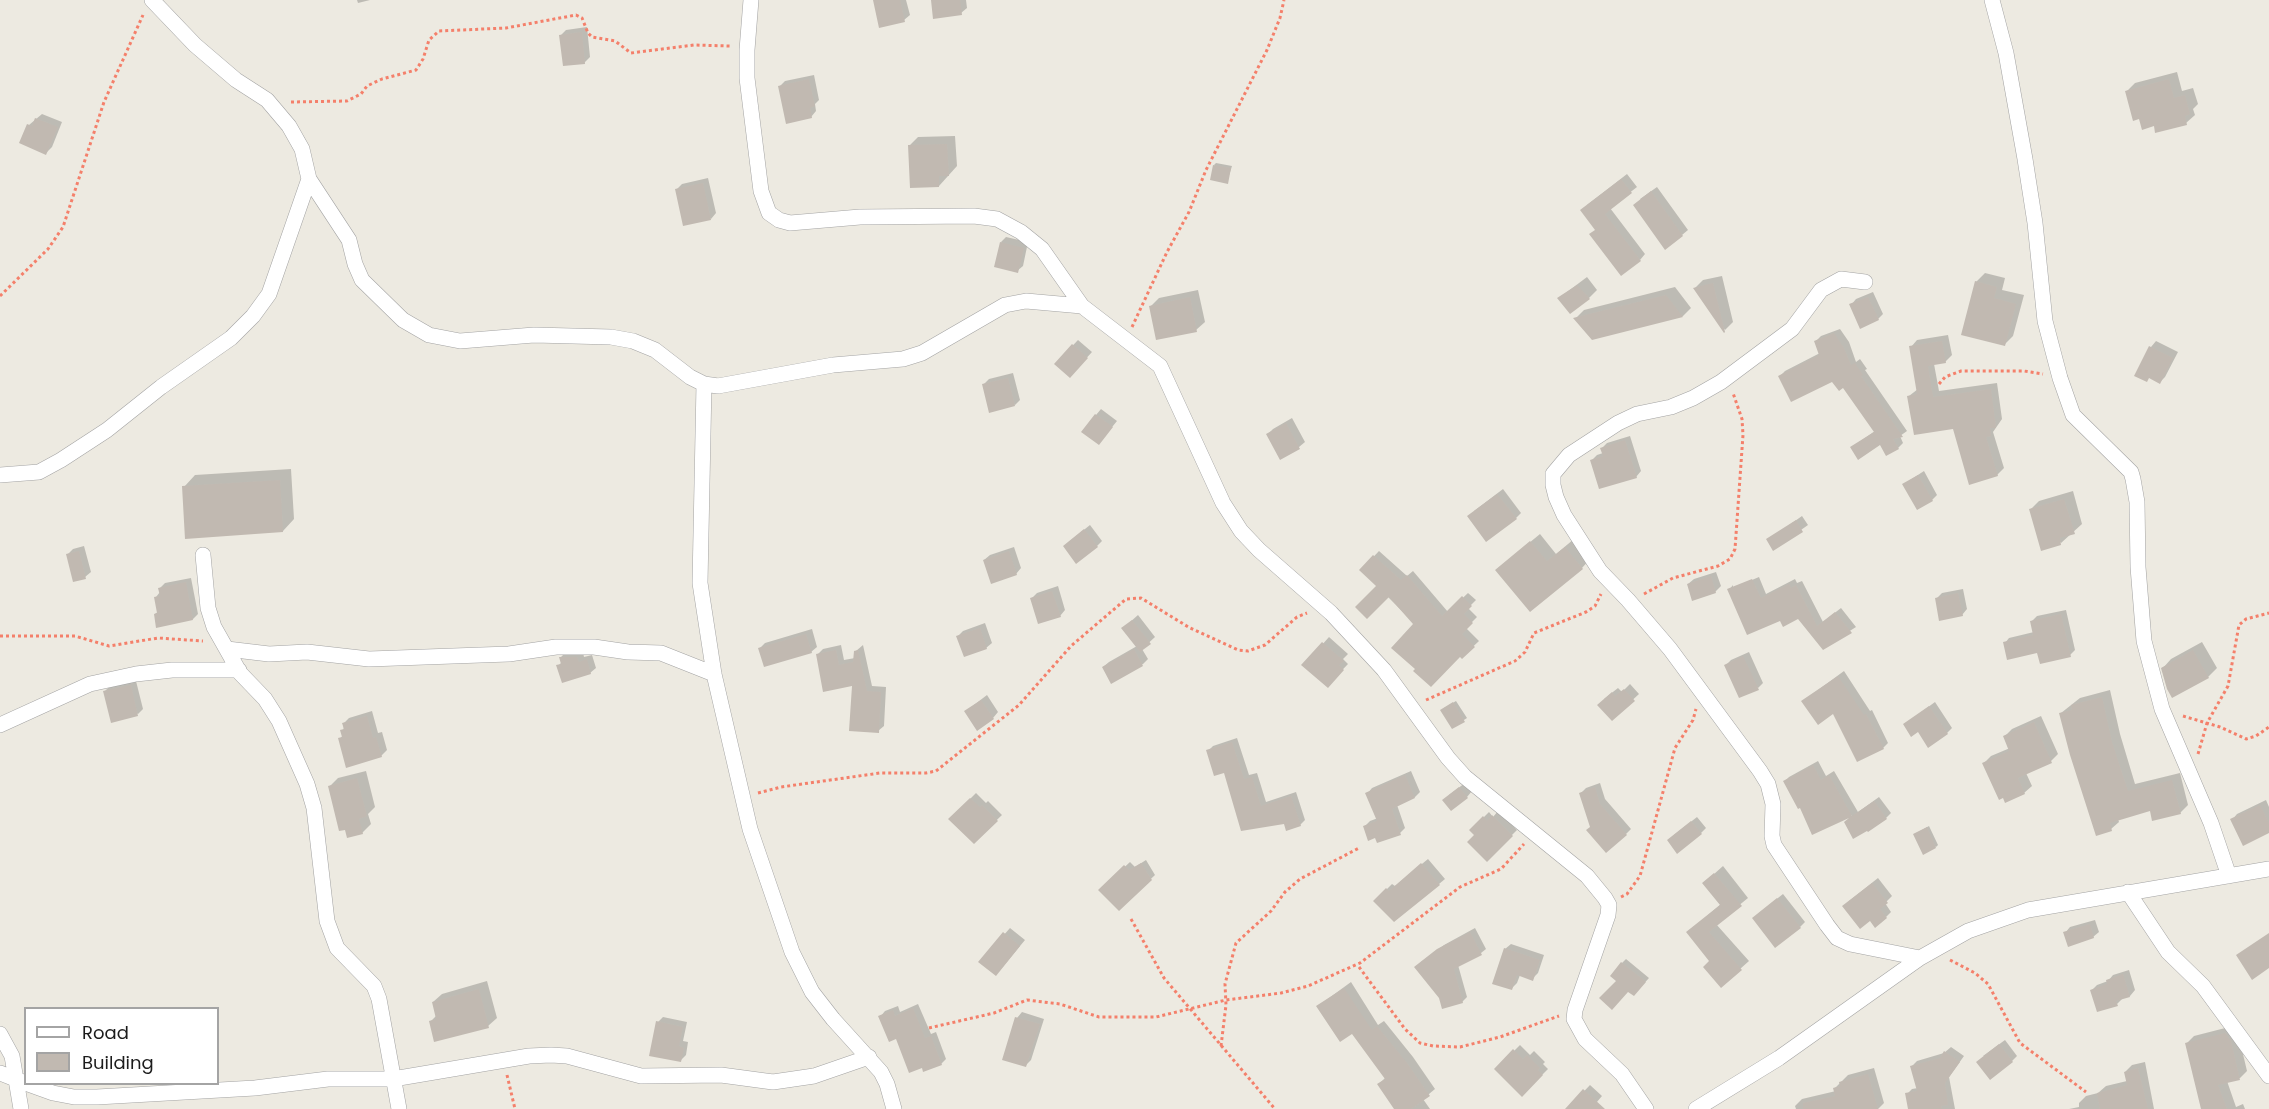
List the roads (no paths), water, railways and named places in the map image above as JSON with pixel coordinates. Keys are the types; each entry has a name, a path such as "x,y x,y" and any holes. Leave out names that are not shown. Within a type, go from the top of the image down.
{"street":[{"path":"751,0 747,78 761,191 769,213 779,220 790,223 860,217 974,216 997,219 1021,232 1042,249 1082,306 1160,366 1223,503 1241,531 1259,550 1331,613 1384,670 1448,758 1465,777 1598,887 1609,905 1608,915 1575,1010 1574,1019 1585,1039 1622,1074 1646,1109"},
{"path":"1992,0 2006,53 2025,159 2035,223 2045,321 2060,378 2073,415 2131,472 2137,502 2138,567 2144,641 2162,709 2211,823 2229,876"},
{"path":"149,5 236,80 267,100 289,126 302,149 309,179 349,240 362,280 403,320 429,335 460,341 534,335 622,339 655,350 690,377 704,384 718,386 739,384 833,365 903,359 922,352 1005,305 1026,301 1082,306"},
{"path":"0,475 39,472 61,460 107,430 160,387 231,338 253,316 269,294 309,179"},
{"path":"1865,282 1841,279 1821,290 1792,329 1730,375 1693,398 1671,407 1637,414 1618,423 1569,455 1553,474 1556,497 1564,515 1600,571 1670,649 1768,784 1773,804 1772,836 1778,852 1838,938 1850,944 1926,955"},
{"path":"704,384 700,583 714,674 750,829 792,952 812,992 869,1057 887,1084 894,1109"},
{"path":"203,555 208,608 214,627 239,670 265,699 279,721 307,784 314,808 327,921 337,948 374,986 379,999 399,1109"},
{"path":"226,647 269,654 306,652 369,658 509,654 555,647 594,647 628,652 661,653 714,674"},
{"path":"0,725 90,684 136,674 172,670 239,670"},
{"path":"1696,1109 1779,1058 1926,955 1968,931 2028,910 2269,869"},
{"path":"2128,892 2161,943 2203,986 2269,1076"},
{"path":"0,1034 23,1082 21,1109"},
{"path":"31,1085 53,1093 74,1097 255,1088 328,1079 393,1078 504,1062 529,1056 551,1055 567,1056 641,1076 721,1075 773,1082 814,1076 869,1057"},
{"path":"0,1073 23,1082"}]}
